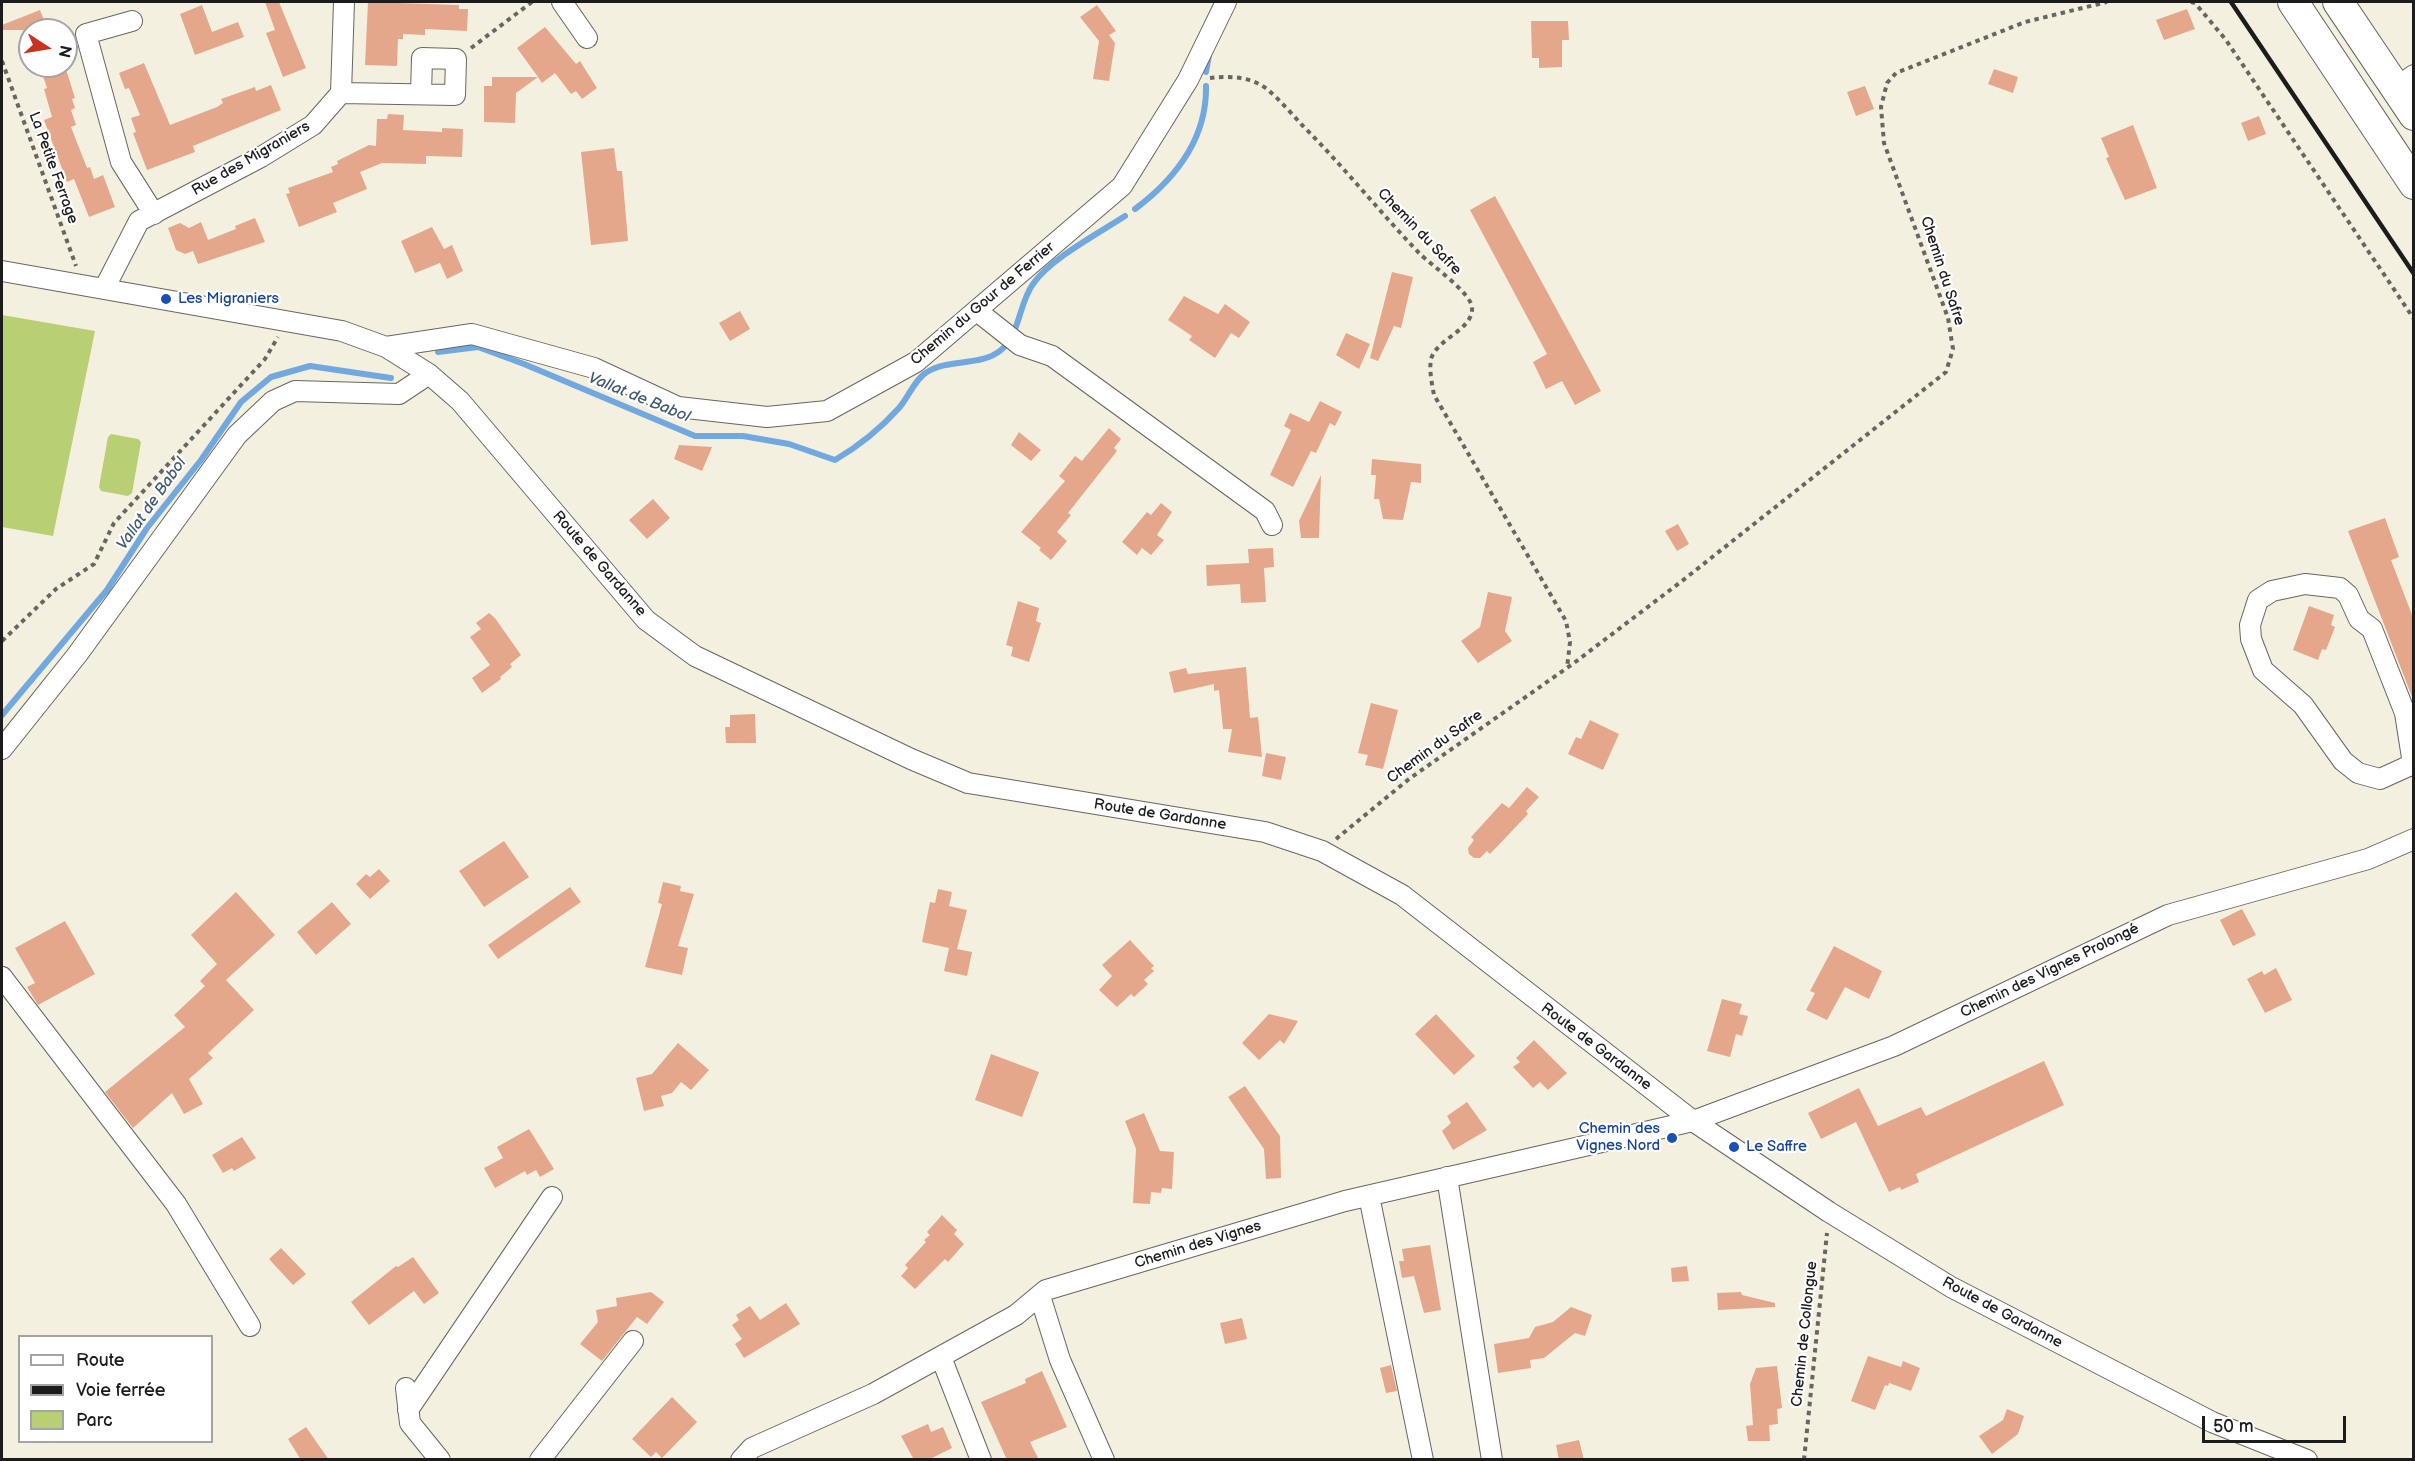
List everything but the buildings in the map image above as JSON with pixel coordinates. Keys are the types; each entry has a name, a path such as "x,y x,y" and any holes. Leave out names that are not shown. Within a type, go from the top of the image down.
{"highway":[{"path":"2293,2 2414,184"},
{"path":"2338,2 2404,86"},
{"path":"2362,2 2404,86 2414,115"}],"street":[{"path":"344,2 341,93 455,95 456,60 422,58 421,94"},
{"path":"562,2 587,38"},
{"name":"Chemin du Gour de Ferrier","path":"386,346 472,334 594,368 678,407 767,417 827,411 916,362 1122,186 1188,80 1226,2"},
{"path":"132,21 86,33 122,162 154,214"},
{"name":"Rue des Migraniers","path":"105,288 139,221 261,157 313,125 341,93"},
{"name":"Route de Gardanne","path":"2,272 105,288 342,331 386,346 429,374 460,401 646,620 695,656 968,783 1265,832 1322,851 1401,895 1693,1121 1829,1212 1951,1287 1992,1309 2212,1422 2307,1460"},
{"path":"977,311 1020,345 1052,356 1169,438 1265,511 1272,525"},
{"path":"2,749 77,655 237,435 273,400 295,391 399,394 429,374"},
{"path":"2305,584 2340,588 2348,595 2359,619 2372,629 2405,713 2413,765 2380,779 2358,773 2343,761 2303,705 2263,670 2251,639 2253,611 2258,600 2272,591 2305,584"},
{"name":"Chemin des Vignes Prolongé","path":"1693,1121 1894,1046 2168,915 2368,859 2414,839"},
{"path":"2,977 176,1204 250,1326"},
{"name":"Chemin des Vignes","path":"741,1460 752,1448 873,1394 1016,1316 1046,1290 1369,1196 1693,1121"},
{"path":"1447,1177 1492,1460"},
{"path":"1369,1196 1423,1460"},
{"path":"408,1410 552,1197"},
{"path":"1040,1296 1060,1360 1104,1460"},
{"path":"540,1460 633,1341"},
{"path":"940,1357 981,1460"},
{"path":"406,1388 410,1423 440,1460"}],"path":[{"path":"456,60 532,2"},
{"name":"Chemin du Safre","path":"1322,851 1409,779 1567,668 1691,574 1946,372 1953,349 1948,318 1884,143 1881,107 1887,83 1896,73 2025,22 2107,2"},
{"path":"2191,2 2195,3 2226,40 2414,320"},
{"name":"La Petite Ferrage","path":"2,61 77,270 75,284"},
{"name":"Chemin du Safre","path":"1188,80 1229,76 1251,80 1266,88 1340,164 1384,216 1434,268 1468,296 1472,309 1467,322 1439,344 1432,358 1430,377 1434,395 1566,621 1570,642 1567,668"},
{"path":"2,641 56,589 94,564 114,523 265,359 288,321"},
{"name":"Chemin de Collongue","path":"1804,1460 1829,1212"}],"green space":[{"path":"2,315 95,331 53,536 2,527"},
{"path":"111,434 138,439 141,442 132,493 128,496 101,491 99,487 108,437"}],"waterway":[{"name":"Vallat de Babol","path":"1206,72 1209,55"},
{"name":"Vallat de Babol","path":"1135,209 1163,185 1186,156 1201,123 1206,86"},
{"name":"Vallat de Babol","path":"438,352 478,347 695,436 743,436 789,444 835,460 861,443 884,423 927,372 945,365 984,359 1001,350 1012,336 1028,292 1041,275 1076,247 1125,216"},
{"name":"Vallat de Babol","path":"2,715 107,590 147,528 201,460 241,402 271,377 310,366 391,378"}],"railway":[{"path":"2231,2 2414,274"}],"place":[{"name":"Les Migraniers","path":"166,299"},
{"name":"Chemin des Vignes Nord","path":"1672,1138"},
{"name":"Le Saffre","path":"1734,1147"}]}
